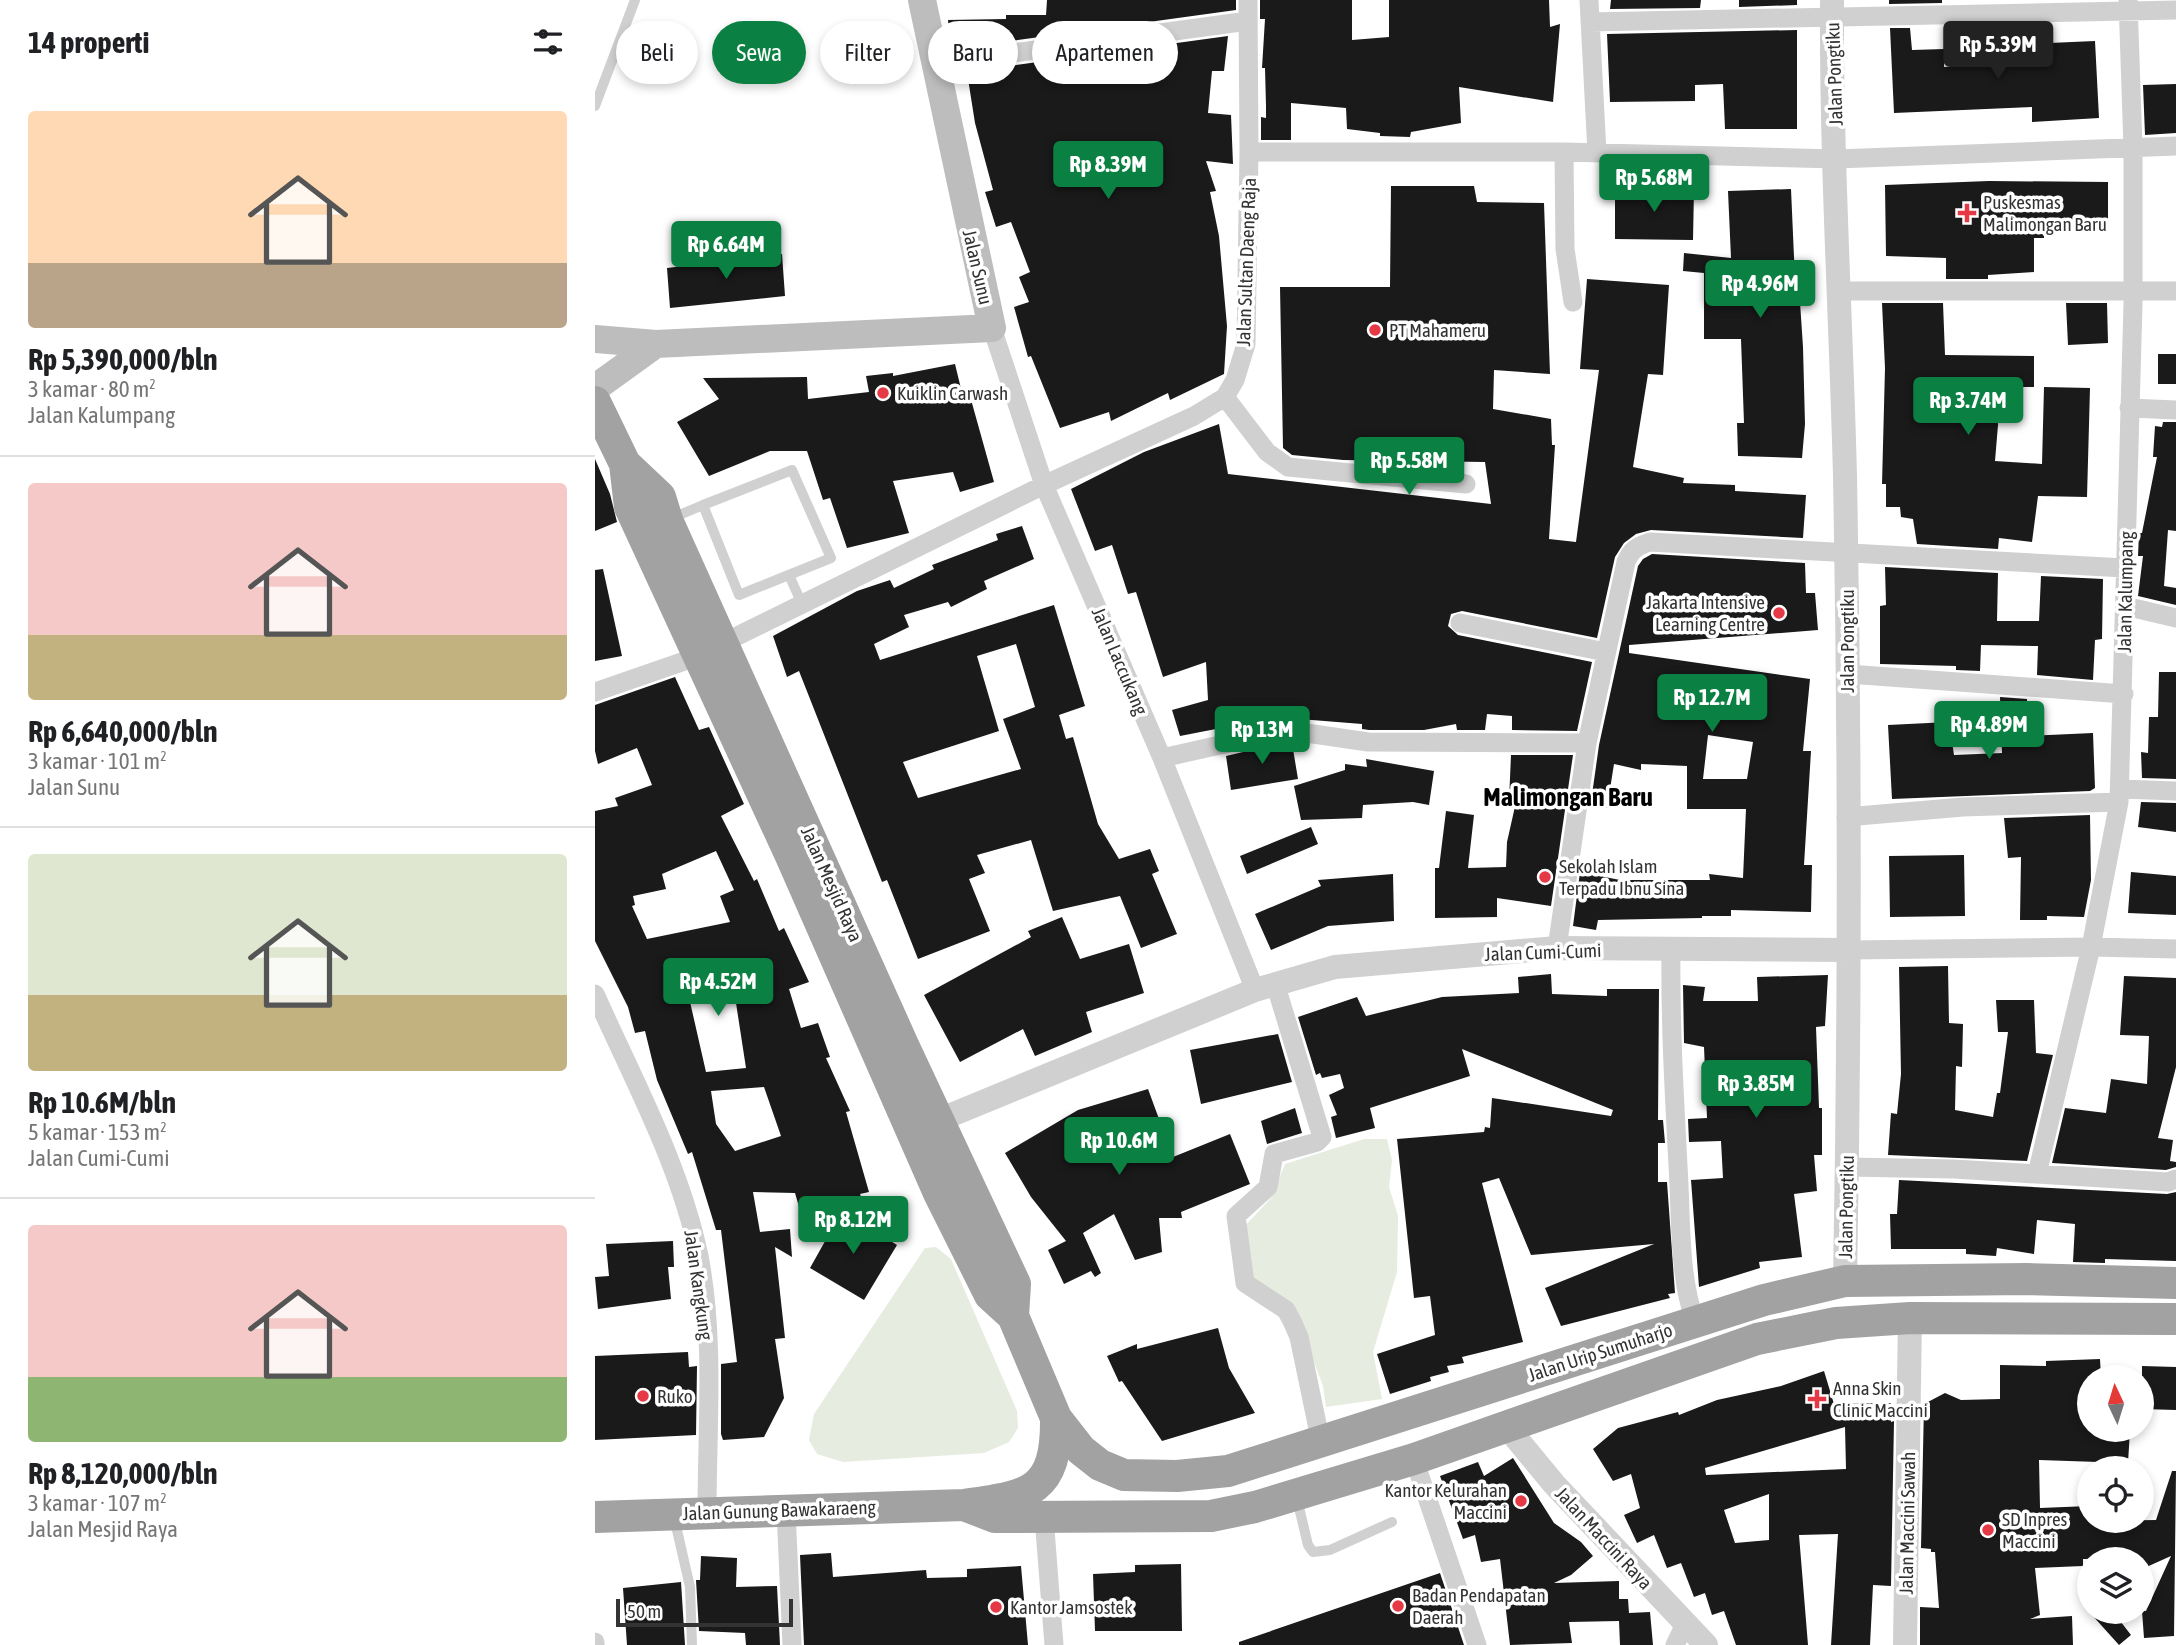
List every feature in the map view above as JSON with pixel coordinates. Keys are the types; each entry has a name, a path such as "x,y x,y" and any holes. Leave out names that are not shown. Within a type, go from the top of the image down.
{"highway":[{"name":"Jalan Mesjid Raya","path":"595,402 625,464 630,507 711,650 892,1052 939,1193 990,1295 1013,1316 1056,1418"},
{"name":"Jalan Mesjid Raya","path":"625,464 660,497 711,650"},
{"name":"Jalan Mesjid Raya","path":"892,1052 939,1120 1015,1284 1013,1316"},
{"name":"Jalan Urip Sumuharjo","path":"1056,1418 1081,1450 1100,1465 1124,1475 1177,1476 1228,1471 1764,1300 1845,1281 2027,1279 2176,1283"},
{"name":"Jalan Urip Sumuharjo","path":"1044,1517 1211,1516 1296,1495 1414,1459 1757,1339 1836,1323 1910,1318 2176,1319"},
{"name":"Jalan Gunung Bawakaraeng","path":"595,1517 964,1505 1017,1497 1045,1476 1055,1454 1056,1418"},
{"name":"Jalan Gunung Bawakaraeng","path":"964,1505 995,1517 1044,1517"}],"main road":[{"name":"Jalan Sunu","path":"595,339 656,344 992,328 922,1"},
{"path":"595,388 656,344"}],"street":[{"path":"1248,0 1249,152"},
{"path":"1589,0 1597,153"},
{"path":"1591,22 1832,9 2128,6 2176,10"},
{"name":"Jalan Kalumpang","path":"2037,1174 2091,947 2120,795 2132,289 2133,148 2128,6"},
{"name":"Jalan Pongtiku","path":"1832,9 1841,291 1848,674 1846,817 1850,950 1845,1281"},
{"path":"1018,52 1248,21"},
{"name":"Jalan Sultan Daeng Raja","path":"1225,397 1235,380 1246,344 1249,152 1564,152 1837,159 2176,146"},
{"path":"1564,152 1565,249 1573,302"},
{"path":"1841,291 2176,291"},
{"name":"Jalan Laccukang","path":"992,328 1044,485 1265,987 1322,1138 1317,1142 1274,1154 1268,1186 1237,1213 1236,1222 1245,1283 1286,1310 1299,1337 1321,1443"},
{"path":"595,692 711,650 1044,485 1194,416 1225,397 1267,452 1288,467 1466,484"},
{"path":"2129,408 2176,410"},
{"path":"1557,948 1587,743 1626,562 1630,552 1638,546 1650,542 2125,568"},
{"path":"2125,606 2176,618"},
{"path":"1460,623 1606,652"},
{"path":"1848,674 2124,694"},
{"path":"1162,758 1286,730 1368,742 1587,743"},
{"path":"1846,817 2176,791"},
{"name":"Jalan Cumi-Cumi","path":"939,1120 1265,987 1335,967 1557,948 2176,949"},
{"path":"1671,950 1670,1032 1680,1222 1688,1300 1695,1322"},
{"name":"Jalan Kangkung","path":"595,994 672,1166 690,1218 699,1259 708,1337 707,1512"},
{"path":"1847,1167 2168,1182 2176,1179"},
{"name":"Jalan Maccini Sawah","path":"1905,1645 1910,1318"},
{"name":"Jalan Maccini Raya","path":"1507,1427 1680,1634 1706,1645"},
{"path":"1414,1459 1477,1645"},
{"path":"786,1510 792,1645"},
{"path":"1044,1517 1054,1645"}],"lane":[{"path":"595,106 635,0"},
{"path":"667,520 702,505 792,470 831,558 739,595 702,505"},
{"path":"789,575 802,604"},
{"path":"1296,1495 1308,1545 1313,1552 1330,1550 1392,1521"},
{"path":"673,1513 690,1587 692,1645"}],"shaded area":[{"path":"1364,1139 1387,1139 1392,1160 1389,1187 1398,1216 1397,1272 1373,1352 1382,1399 1326,1407 1323,1386 1307,1344 1251,1282 1243,1228 1271,1198 1285,1164"},
{"path":"936,1247 951,1259 1017,1411 1018,1428 1009,1442 984,1453 843,1462 817,1454 809,1440 814,1414 925,1248"}],"building":[{"path":"1047,0 1236,0 1236,10 1156,21 1032,21 1032,38 1018,40 1018,21 948,20 1046,15"},
{"path":"1260,0 1352,0 1352,40 1389,37 1389,0 1549,0 1550,27 1560,24 1553,102 1459,87 1461,123 1411,132 1410,137 1380,136 1380,133 1347,129 1346,108 1291,103 1291,140 1261,140 1261,117 1266,118 1266,106 1265,68 1262,68 1265,19 1260,19"},
{"path":"1611,0 1701,0 1700,8 1610,9"},
{"path":"1739,0 1797,0 1797,5 1739,7"},
{"path":"1889,0 1942,0 1942,3 1889,4"},
{"path":"1890,28 1910,28 1912,50 1944,49 1944,67 2029,63 2028,44 2095,41 2099,118 2032,122 2032,107 1894,113"},
{"path":"1797,30 1797,129 1725,129 1723,84 1695,85 1695,101 1610,102 1607,34"},
{"path":"1228,36 1224,71 1212,71 1208,113 1231,115 1233,164 1206,161 1216,191 1210,192 1219,236 1227,326 1224,374 1170,400 1168,393 1111,421 1109,412 1060,428 1031,356 1028,357 1014,307 1029,302 1019,277 1030,272 1011,222 996,227 985,192 993,190 975,123 969,84 1018,84 1018,65 1032,63 1032,84 1178,84 1178,43"},
{"path":"2176,84 2176,133 2145,135 2143,85"},
{"path":"1989,181 2108,182 2108,228 2044,228 2044,238 2034,238 2034,272 1988,275 1988,279 1946,279 1946,258 1886,256 1885,185"},
{"path":"1391,186 1474,186 1477,202 1544,203 1550,374 1494,370 1493,409 1551,419 1552,445 1555,445 1549,539 1576,542 1599,370 1580,369 1587,279 1669,285 1663,375 1648,374 1633,467 1684,478 1683,483 1735,485 1735,491 1806,495 1803,538 1651,530 1636,534 1624,543 1615,557 1597,638 1462,611 1451,614 1448,626 1458,635 1592,662 1577,731 1512,730 1512,716 1487,714 1485,730 1457,730 1456,724 1424,730 1369,730 1362,729 1362,724 1287,718 1222,732 1221,728 1180,736 1172,710 1208,700 1206,662 1163,677 1136,592 1128,594 1112,545 1095,551 1071,489 1144,452 1219,424 1228,474 1491,504 1485,462 1343,460 1292,455 1283,448 1280,287 1390,287"},
{"path":"1615,188 1694,189 1693,240 1615,239"},
{"path":"1791,189 1796,302 1800,302 1803,347 1805,424 1802,458 1738,456 1737,423 1744,423 1741,339 1704,339 1704,273 1683,271 1684,253 1731,258 1728,191"},
{"path":"782,254 785,296 670,308 667,268"},
{"path":"1882,303 1943,303 1945,355 2034,356 2034,387 1996,387 1998,425 1995,461 2042,464 2044,387 2090,388 2087,497 2038,496 2032,542 1999,538 1998,549 1917,544 1913,519 1901,517 1900,507 1886,507 1886,484 1882,484 1885,368"},
{"path":"2066,303 2107,303 2108,343 2068,345"},
{"path":"2158,354 2176,354 2176,384 2158,384"},
{"path":"955,364 963,397 970,396 994,482 960,492 953,472 893,481 909,533 847,548 830,498 823,500 807,451 770,451 709,476 677,422 719,399 703,378 807,377 808,399 869,392 866,376 893,373 893,376"},
{"path":"2163,422 2176,422 2176,531 2168,530 2164,586 2176,588 2176,605 2138,596 2143,556 2138,556 2139,533 2142,533 2157,457 2153,457 2155,426 2162,427"},
{"path":"595,459 610,494 617,522 595,531"},
{"path":"1022,526 1034,559 984,581 987,589 951,607 948,602 904,615 909,627 874,644 880,660 1054,605 1085,706 1059,715 1066,739 1073,737 1098,824 1119,859 1150,849 1159,871 1152,874 1177,934 1141,948 1120,896 1053,911 1031,840 977,855 985,873 969,879 990,931 918,959 887,880 882,882 799,671 787,677 773,636 857,591 890,580 894,588 934,569 932,565 998,540 996,534","holes":["1016,644 1035,707 1003,719 1021,769 918,798 903,762 999,731 977,656"]},
{"path":"1652,554 1805,563 1806,593 1815,593 1818,630 1629,645 1629,653 1810,679 1803,751 1811,751 1804,865 1812,865 1811,912 1731,910 1731,916 1598,920 1596,930 1573,926 1580,872 1620,880 1710,880 1709,874 1743,878 1746,809 1687,809 1687,766 1641,764 1641,770 1614,764 1607,808 1591,802 1599,745 1638,566","holes":["1708,735 1753,742 1747,779 1703,779"]},
{"path":"1885,567 1998,573 1997,621 2039,621 2041,576 2103,579 2102,639 2095,640 2093,680 2037,675 2038,646 1981,645 1980,671 1956,670 1956,666 1880,664 1880,606 1886,605"},
{"path":"603,569 622,656 595,661 595,570"},
{"path":"2159,672 2176,672 2176,779 2142,778 2141,752 2148,753 2149,717 2158,717"},
{"path":"675,677 699,730 709,727 744,804 721,816 754,881 757,879 779,931 784,928 809,982 789,989 801,1028 818,1023 830,1057 826,1058 850,1111 846,1112 869,1192 860,1194 862,1199 802,1217 795,1193 753,1192 760,1232 790,1229 792,1257 775,1247 785,1338 775,1339 784,1398 764,1437 723,1440 721,1364 737,1362 721,1230 716,1230 692,1152 688,1154 657,1080 645,1031 635,1033 628,1007 595,941 595,811 618,806 615,798 652,785 637,748 598,764 595,751 595,705","holes":["716,851 734,890 720,896 730,922 647,939 632,906 635,905 633,896 666,889 662,874","734,990 746,1068 706,1072 688,993","764,1087 781,1136 735,1151 716,1124 711,1091"]},
{"path":"2000,697 2027,699 2028,736 2093,733 2095,788 2090,791 1892,799 1888,725 1949,722 1954,755 2002,753"},
{"path":"1286,742 1292,743 1298,779 1231,790 1226,756"},
{"path":"1511,755 1573,755 1551,906 1497,898 1497,917 1435,918 1435,868 1439,868 1446,811 1474,815 1468,868 1506,867 1507,842 1516,802 1509,801"},
{"path":"1366,759 1434,771 1429,805 1413,802 1363,805 1362,818 1301,820 1294,786 1345,770 1345,764 1367,767"},
{"path":"2141,802 2176,803 2176,832 2138,827"},
{"path":"2090,815 2091,880 2084,917 2047,916 2047,920 2020,920 2021,857 2008,858 2004,818"},
{"path":"1311,827 1318,844 1247,874 1240,856"},
{"path":"1964,855 1965,916 1890,917 1889,856"},
{"path":"2131,872 2176,876 2176,915 2128,913"},
{"path":"1393,874 1394,921 1328,926 1271,950 1255,914 1321,886 1318,880"},
{"path":"1062,917 1080,959 1129,944 1144,993 1086,1012 1092,1032 1035,1056 1023,1029 960,1062 924,995 1031,937 1028,931"},
{"path":"1948,966 1949,1023 1963,1024 1962,1067 1956,1066 1955,1110 1993,1117 1997,1093 2000,1093 2008,1032 1998,1032 1996,1000 2034,1000 2036,1053 2053,1055 2027,1161 1888,1155 1891,1113 1897,1114 1901,1074 1899,967"},
{"path":"1551,974 1552,994 1607,996 1607,989 1659,989 1658,1120 1663,1120 1665,1143 1658,1143 1658,1182 1667,1182 1675,1293 1668,1294 1670,1298 1561,1326 1545,1288 1654,1244 1531,1255 1499,1178 1482,1183 1523,1342 1462,1357 1464,1363 1447,1366 1449,1372 1430,1377 1431,1381 1390,1394 1377,1354 1435,1335 1430,1296 1414,1298 1397,1139 1484,1132 1485,1127 1490,1128 1492,1098 1611,1116 1613,1110 1462,1049 1470,1076 1370,1108 1375,1128 1336,1138 1331,1117 1337,1115 1329,1095 1344,1088 1340,1074 1322,1078 1320,1073 1316,1075 1298,1017 1357,997 1366,1016 1442,997 1519,993 1518,977"},
{"path":"1828,975 1825,1026 1816,1027 1819,1108 1822,1108 1822,1155 1814,1155 1817,1191 1794,1194 1802,1257 1759,1262 1760,1268 1699,1287 1691,1180 1723,1178 1721,1141 1689,1142 1688,1119 1707,1118 1704,1047 1684,1043 1683,985 1705,987 1703,1001 1758,1001 1757,977"},
{"path":"2124,976 2176,978 2176,1067 2158,1138 2173,1140 2170,1161 2176,1162 2176,1167 2166,1170 2052,1163 2065,1108 2106,1113 2111,1079 2147,1084 2149,1036 2120,1035"},
{"path":"1278,1034 1292,1082 1201,1104 1190,1050"},
{"path":"1148,1089 1173,1157 1230,1134 1250,1184 1181,1212 1182,1218 1159,1218 1162,1252 1135,1260 1114,1214 1083,1233 1101,1273 1095,1277 1091,1271 1064,1284 1048,1250 1066,1241 1031,1197 1005,1153 1078,1110"},
{"path":"1295,1108 1302,1133 1267,1144 1261,1121"},
{"path":"1899,1180 2167,1194 2176,1192 2176,1261 2105,1259 2105,1263 2073,1262 2075,1224 2037,1220 2034,1254 1997,1248 1996,1256 1966,1254 1966,1249 1891,1249 1890,1214 1897,1214"},
{"path":"842,1211 897,1245 864,1300 810,1268"},
{"path":"673,1241 674,1267 668,1267 671,1299 598,1309 595,1277 609,1276 606,1244"},
{"path":"1218,1328 1229,1368 1255,1413 1162,1441 1122,1381 1119,1382 1107,1356 1137,1344 1137,1349"},
{"name":"Ruko","path":"688,1352 689,1367 697,1366 696,1435 595,1440 595,1356"},
{"path":"2100,1359 2100,1365 2077,1365 2077,1442 2129,1442 2128,1456 2077,1456 2077,1461 2039,1460 2040,1508 2077,1506 2077,1533 2154,1533 2154,1520 2172,1471 2176,1471 2174,1636 2144,1638 2143,1624 2154,1624 2154,1593 2171,1556 2154,1564 2154,1547 2077,1547 2077,1566 2035,1568 2040,1615 2030,1619 2072,1616 2073,1645 1920,1645 1920,1607 1939,1608 1935,1552 1921,1548 1924,1404 1945,1393 1961,1400 2000,1399 2000,1365 2046,1366 2046,1361"},
{"path":"2154,1366 2176,1367 2176,1410 2154,1409"},
{"path":"1824,1371 1834,1404 1891,1403 1891,1422 1894,1421 1891,1586 1873,1585 1870,1645 1831,1645 1838,1534 1799,1535 1808,1645 1736,1645 1724,1611 1712,1615 1705,1593 1694,1597 1681,1563 1667,1568 1654,1535 1637,1543 1624,1515 1640,1508 1631,1474 1613,1481 1593,1449 1618,1428 1678,1412 1679,1415 1717,1400 1781,1386","holes":["1845,1427 1846,1469 1706,1475 1705,1468","1769,1494 1769,1540 1735,1543 1724,1510"]},
{"path":"1513,1458 1554,1523 1581,1542 1593,1556 1571,1575 1554,1583 1619,1581 1619,1599 1628,1599 1629,1613 1650,1612 1653,1645 1620,1645 1619,1621 1569,1622 1572,1643 1510,1645 1500,1559 1481,1562 1475,1535 1463,1539 1440,1476 1478,1462 1484,1476"},
{"path":"831,1553 833,1577 926,1570 927,1578 967,1577 967,1569 1021,1566 1028,1645 804,1645 800,1555"},
{"path":"701,1556 737,1558 736,1587 777,1586 780,1645 746,1645 745,1633 699,1631 696,1580 700,1580"},
{"path":"1181,1564 1182,1631 1095,1631 1093,1574 1135,1572 1135,1565"},
{"name":"Badan Pendapatan Daerah","path":"1440,1573 1464,1645 1239,1645 1239,1642"},
{"path":"681,1582 685,1645 627,1645 623,1588"},
{"path":"2100,1624 2122,1624 2131,1635 2119,1645"}],"place":[{"name":"Puskesmas Malimongan Baru","path":"1967,213"},
{"name":"PT Mahameru","path":"1375,330"},
{"name":"Kuiklin Carwash","path":"883,393"},
{"name":"Jakarta Intensive Learning Centre","path":"1779,613"},
{"name":"Sekolah Islam Terpadu Ibnu Sina","path":"1545,877"},
{"name":"Ruko","path":"643,1396"},
{"name":"Anna Skin Clinic Maccini","path":"1817,1399"},
{"name":"Kantor Kelurahan Maccini","path":"1521,1501"},
{"name":"SD Inpres Maccini","path":"1988,1530"},
{"name":"Badan Pendapatan Daerah","path":"1398,1606"},
{"name":"Kantor Jamsostek","path":"996,1607"}],"district":[{"name":"Malimongan Baru","path":"1568,797"}]}
